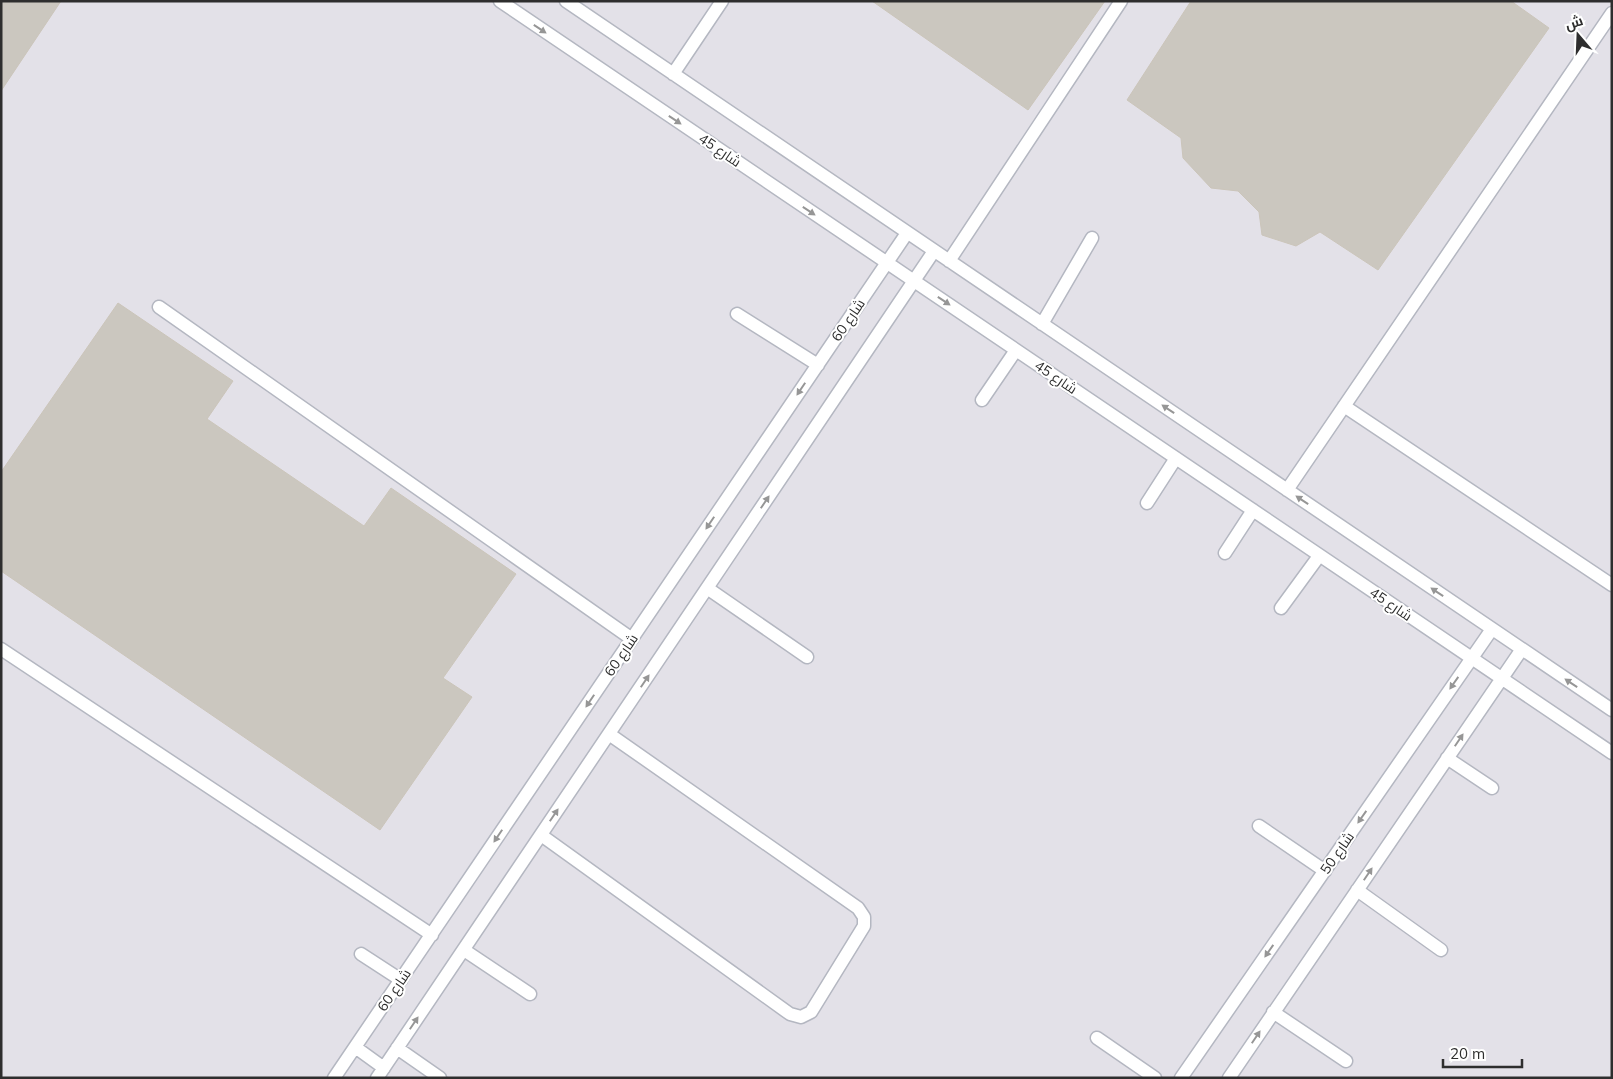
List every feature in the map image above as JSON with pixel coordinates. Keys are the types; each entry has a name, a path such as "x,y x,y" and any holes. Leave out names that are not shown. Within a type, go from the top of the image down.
{"lane":[{"name":"شارع 45","path":"500,1 1612,753"},
{"path":"566,1 1612,710"},
{"path":"673,74 722,1"},
{"path":"949,261 1121,1"},
{"path":"1287,490 1612,13"},
{"name":"شارع 60","path":"334,1078 907,233"},
{"path":"1042,324 1092,238"},
{"path":"355,1048 380,1073 934,251"},
{"path":"159,307 632,638"},
{"path":"737,314 818,365"},
{"path":"982,400 1016,350"},
{"path":"1344,406 1612,585"},
{"path":"1146,503 1176,458"},
{"path":"1225,553 1252,510"},
{"path":"1281,608 1320,556"},
{"path":"707,588 807,657"},
{"name":"شارع 50","path":"1181,1078 1492,629"},
{"path":"1,649 432,935"},
{"path":"1229,1078 1522,649"},
{"path":"541,835 790,1014 801,1017 811,1012 864,926 864,917 858,908 609,734"},
{"path":"1447,758 1492,788"},
{"path":"1259,826 1324,871"},
{"path":"1357,890 1441,950"},
{"path":"464,950 530,994"},
{"path":"360,954 401,980"},
{"path":"1273,1012 1346,1061"},
{"path":"1096,1038 1155,1078"},
{"path":"397,1048 440,1078"}],"shaded area":[{"path":"1,1 1612,1 1612,1078 1,1078"}],"building":[{"path":"1,1 61,1 1,91"},
{"path":"872,1 1105,1 1028,110"},
{"path":"1191,1 1511,1 1549,28 1378,270 1320,232 1296,246 1262,235 1259,212 1238,191 1211,188 1183,158 1181,138 1127,100"},
{"path":"118,303 233,381 207,419 364,526 391,488 516,574 443,678 472,697 380,830 1,571 1,472"}]}
